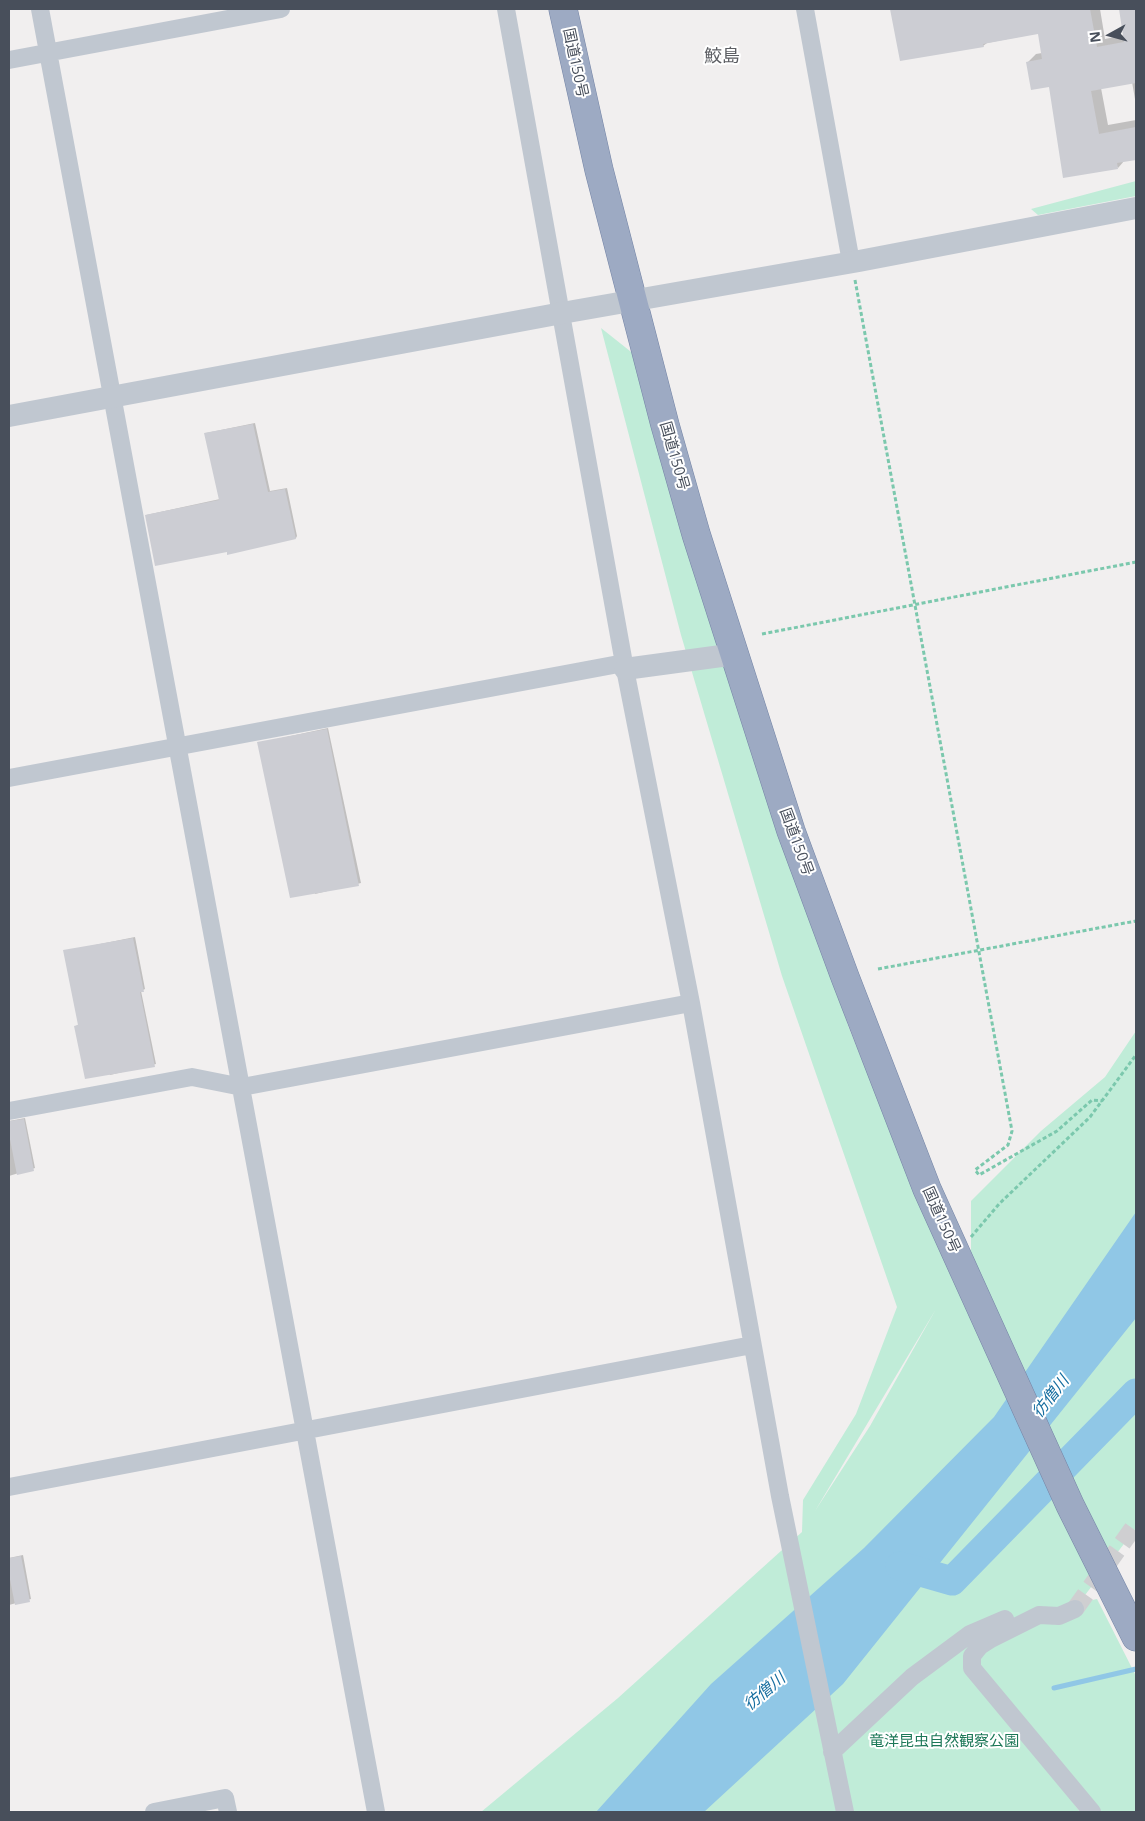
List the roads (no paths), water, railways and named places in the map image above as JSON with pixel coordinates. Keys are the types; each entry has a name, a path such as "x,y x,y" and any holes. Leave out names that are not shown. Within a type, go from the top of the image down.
{"highway":[{"name":"国道150号","path":"563,9 588,123 633,302 696,534 736,654 762,743 805,868 894,1106 956,1254 1070,1505 1136,1637"}],"street":[{"path":"40,9 376,1812"},
{"path":"9,60 281,9"},
{"path":"506,9 625,666 691,1003 787,1534 845,1812"},
{"path":"805,9 852,262"},
{"path":"9,416 562,313 852,262 1136,208"},
{"path":"9,778 625,666 736,654"},
{"path":"9,1111 192,1077 242,1088 691,1003"},
{"path":"9,1487 752,1345"},
{"path":"832,1752 912,1677 970,1634 1040,1604 1050,1606 1067,1612 1039,1615 991,1639 980,1646 972,1656 972,1668 1092,1812"},
{"path":"154,1812 225,1798 228,1812"}],"water":[{"path":"1136,1212 1136,1318 843,1684 704,1812 596,1812 711,1684 864,1548 994,1417"}],"waterway":[{"name":"彷僧川","path":"900,1566 952,1581 1136,1393"},
{"path":"1054,1688 1136,1669"}],"tunnel":[{"path":"1075,1609 1136,1524"}],"district":[{"name":"鮫島","path":"722,57"}],"park label":[{"name":"竜洋昆虫自然観察公園","path":"944,1742"}]}
